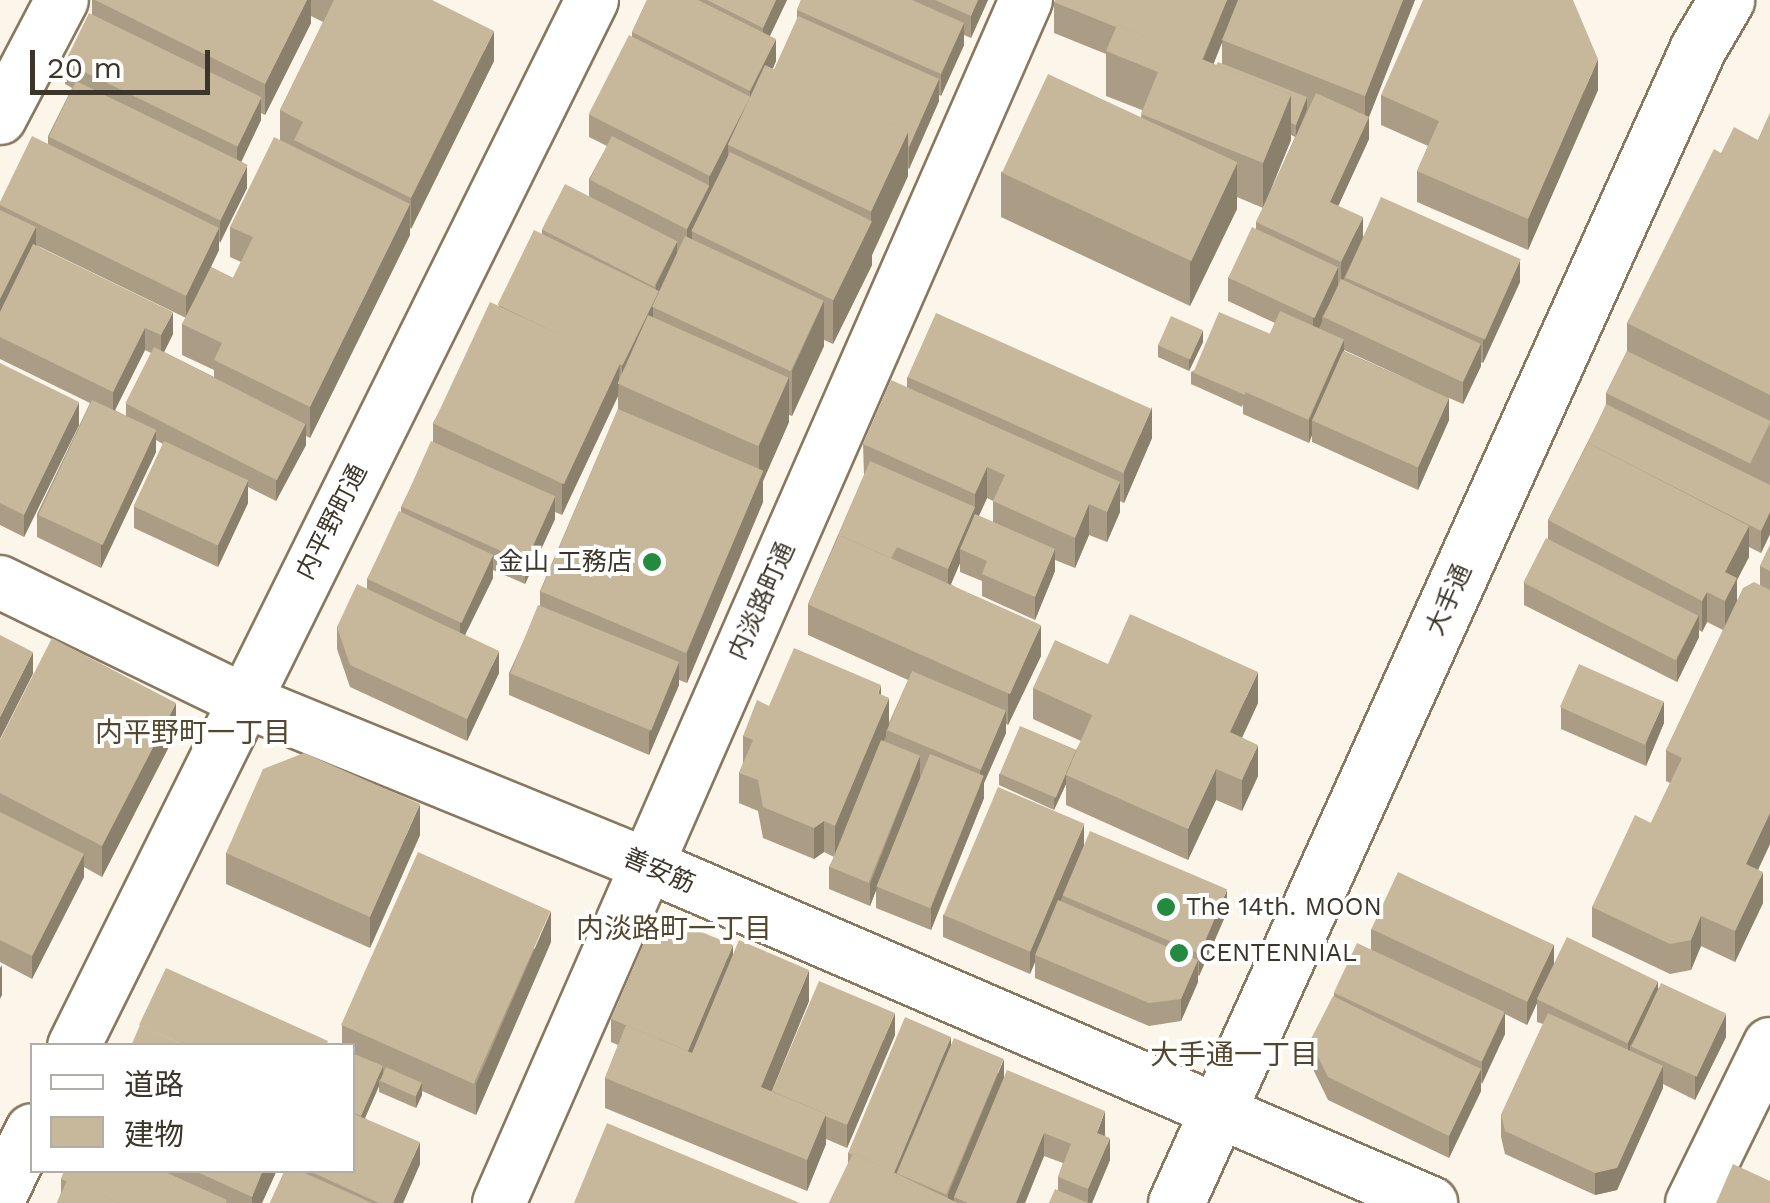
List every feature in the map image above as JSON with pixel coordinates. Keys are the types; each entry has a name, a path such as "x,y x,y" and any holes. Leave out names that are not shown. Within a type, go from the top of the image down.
{"street":[{"path":"0,118 62,0"},
{"name":"内平野町通","path":"75,1043 592,0"},
{"name":"内淡路町通","path":"499,1203 1026,0"},
{"name":"大手通","path":"1176,1203 1690,66 1726,0"},
{"name":"善安筋","path":"0,582 244,700 646,865 1431,1203"},
{"path":"1692,1203 1770,1044"}],"building":[{"path":"95,0 307,0 265,84"},
{"path":"334,0 432,0 494,31 411,198 294,140 303,122 280,110"},
{"path":"647,0 698,0 776,39 750,91 632,32"},
{"path":"707,0 776,0 763,28"},
{"path":"801,0 912,0 964,23 941,74 797,10"},
{"path":"935,0 978,0 971,16"},
{"path":"1055,0 1227,0 1202,60"},
{"path":"1238,0 1403,0 1365,96 1222,40"},
{"path":"1423,0 1573,0 1598,59 1528,219 1417,171 1439,121 1381,95"},
{"path":"89,13 262,97 237,147 65,62"},
{"path":"798,16 939,79 909,147 908,132 774,70"},
{"path":"1117,25 1291,95 1263,163 1141,114 1158,72 1106,51"},
{"path":"629,35 750,97 710,176 589,114"},
{"path":"1218,62 1307,97 1296,125 1291,123 1291,95 1216,65"},
{"path":"765,65 908,132 871,212 728,145"},
{"path":"1048,74 1237,162 1191,261 1002,173"},
{"path":"76,81 248,165 220,220 49,137"},
{"path":"1316,93 1369,117 1330,202 1363,217 1341,262 1256,222"},
{"path":"1770,113 1770,395 1627,323 1714,149 1721,153 1734,127 1758,140"},
{"path":"32,136 219,228 186,296 0,205"},
{"path":"612,136 709,185 687,229 590,180"},
{"path":"274,137 410,204 310,407 214,360 222,343 182,324 211,267 233,278 253,237 230,227"},
{"path":"730,152 872,221 833,300 691,231"},
{"path":"565,184 677,241 654,287 542,229"},
{"path":"1381,197 1521,259 1485,340 1345,277"},
{"path":"0,210 36,227 0,299"},
{"path":"1252,227 1338,267 1314,318 1228,278"},
{"path":"534,230 659,291 623,366 498,305"},
{"path":"685,236 824,301 791,371 652,307"},
{"path":"33,244 173,312 161,335 145,328 113,392 0,337 0,312"},
{"path":"1341,279 1481,344 1463,382 1323,317"},
{"path":"490,302 621,363 564,484 433,423"},
{"path":"1280,311 1344,339 1308,420 1244,391"},
{"path":"1219,312 1271,334 1245,395 1193,373"},
{"path":"936,313 1152,409 1123,473 908,377"},
{"path":"648,315 789,378 758,446 617,384"},
{"path":"1171,316 1203,330 1190,359 1158,345"},
{"path":"154,347 305,424 277,480 125,403"},
{"path":"1343,351 1449,398 1418,468 1312,420"},
{"path":"1627,351 1770,421 1750,463 1606,393"},
{"path":"0,363 79,402 24,515 0,503"},
{"path":"891,380 1120,482 1107,512 1089,504 1075,538 993,501 1005,475 987,467 975,494 863,444"},
{"path":"92,400 156,430 103,545 38,515"},
{"path":"1606,404 1770,485 1770,512 1761,531 1587,445"},
{"name":"金山 工務店","path":"618,409 763,471 686,653 541,591"},
{"path":"164,441 248,480 218,546 134,506"},
{"path":"431,441 555,496 526,562 402,507"},
{"path":"1588,443 1749,526 1725,572 1737,578 1725,601 1707,592 1702,601 1548,520"},
{"path":"870,461 975,507 948,569 897,547 891,558 838,536"},
{"path":"399,511 493,555 462,623 367,579"},
{"path":"975,514 1055,549 1035,597 982,574 987,561 960,549"},
{"path":"839,535 1041,625 1010,694 808,604"},
{"path":"1546,538 1698,616 1676,660 1523,583"},
{"path":"1770,545 1770,571 1760,566"},
{"path":"1754,582 1770,590 1770,813 1746,864 1763,872 1735,931 1701,916 1691,940 1670,944 1592,907 1635,815 1651,823 1682,758 1666,750 1743,588"},
{"path":"357,584 499,651 467,719 350,665 337,627"},
{"path":"538,605 679,662 651,731 510,674"},
{"path":"1130,614 1258,672 1230,732 1258,745 1242,780 1216,769 1188,829 1066,775 1092,715 1033,688 1055,640 1108,664"},
{"path":"0,635 33,652 0,717"},
{"path":"52,638 176,703 102,846 0,793 0,740"},
{"path":"794,648 881,685 878,693 889,698 835,826 824,821 814,828 763,807 758,780 739,773 753,740 743,736 757,700 769,706"},
{"path":"1579,664 1664,702 1645,745 1560,707"},
{"path":"912,671 1006,711 981,770 887,730"},
{"path":"1020,726 1076,750 1056,798 1000,774"},
{"path":"881,740 920,756 869,883 830,867"},
{"path":"304,753 420,804 370,917 226,853 263,769"},
{"path":"930,754 984,776 930,908 876,887"},
{"path":"998,787 1085,824 1030,952 944,915"},
{"path":"0,812 84,854 32,956 0,940"},
{"path":"1090,831 1227,889 1200,954 1063,895"},
{"path":"418,852 550,911 474,1084 341,1025"},
{"path":"1398,872 1554,945 1527,1002 1371,929"},
{"path":"1058,900 1198,960 1181,999 1149,1003 1035,955"},
{"path":"682,924 733,945 688,1051 611,1019 646,938"},
{"path":"1567,937 1658,981 1628,1043 1537,999"},
{"path":"739,940 809,970 761,1087 826,1114 807,1160 605,1078 626,1025 692,1053"},
{"path":"1357,943 1505,1012 1481,1062 1334,993"},
{"path":"166,968 328,1041 179,1043 139,1025"},
{"path":"819,981 895,1013 847,1125 772,1091"},
{"path":"1661,983 1726,1013 1697,1077 1631,1046"},
{"path":"1333,996 1481,1069 1449,1136 1328,1077 1310,1041"},
{"path":"1548,1013 1663,1066 1617,1168 1595,1173 1505,1131 1501,1115"},
{"path":"905,1017 951,1037 894,1173 848,1153"},
{"path":"140,1025 179,1043 132,1043"},
{"path":"954,1038 1004,1059 946,1194 897,1173"},
{"path":"355,1054 383,1066 361,1116 355,1113"},
{"path":"386,1067 422,1083 416,1097 380,1081"},
{"path":"1007,1070 1105,1111 1097,1133 1110,1138 1088,1189 1058,1177 1071,1144 1044,1133 1016,1203 968,1203 954,1197"},
{"path":"355,1114 420,1142 393,1203 379,1203 314,1173 355,1173"},
{"path":"607,1123 800,1203 574,1203"},
{"path":"853,1153 958,1203 829,1203"},
{"path":"1733,1164 1770,1181 1770,1203 1716,1203"},
{"path":"64,1173 168,1173 227,1200 120,1203 61,1179"},
{"path":"200,1173 262,1173 252,1197"},
{"path":"284,1173 305,1173 372,1203 270,1203"},
{"path":"67,1180 120,1203 57,1203"},
{"path":"1055,1189 1088,1203 1049,1203"}],"place":[{"name":"金山 工務店","path":"652,562"},
{"name":"The 14th. MOON","path":"1166,907"},
{"name":"CENTENNIAL","path":"1179,953"}],"district":[{"name":"内平野町一丁目","path":"193,733"},
{"name":"内淡路町一丁目","path":"674,929"},
{"name":"大手通一丁目","path":"1234,1055"}]}
